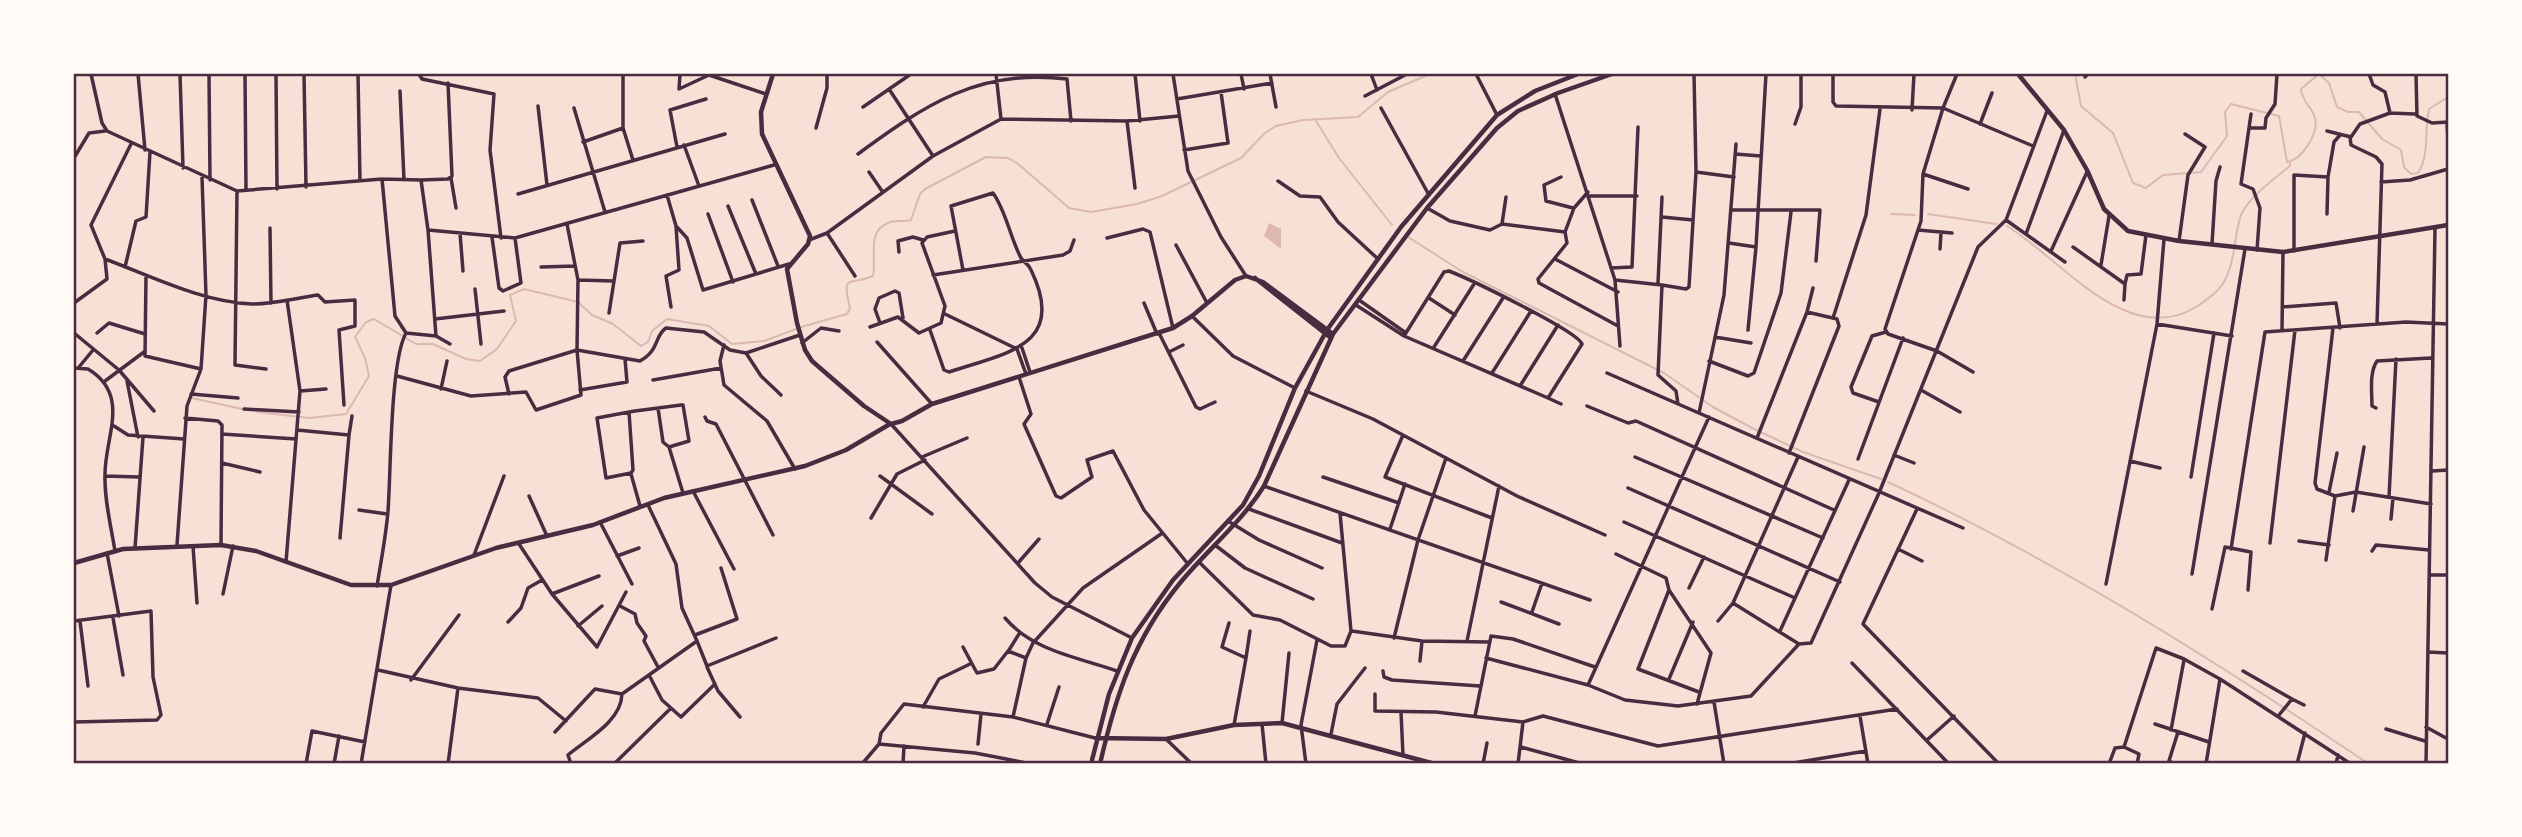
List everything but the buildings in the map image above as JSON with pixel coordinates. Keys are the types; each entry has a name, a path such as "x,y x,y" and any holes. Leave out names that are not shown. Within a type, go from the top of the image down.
{"street":[{"path":"91,74 102,123 107,131 237,191 277,190 382,179 451,178"},
{"path":"125,267 136,221 145,217 148,151 138,74"},
{"path":"180,74 183,168"},
{"path":"209,74 210,180"},
{"path":"245,74 246,191"},
{"path":"276,74 277,190"},
{"path":"304,74 306,187"},
{"path":"358,74 360,181"},
{"path":"419,74 422,79 494,94 490,150 501,238"},
{"path":"623,74 623,128 633,160"},
{"path":"680,74 679,89 709,74 721,75 766,94"},
{"path":"773,74 760,122 763,141 808,228 809,240"},
{"path":"816,128 827,88 827,74"},
{"path":"863,107 911,74"},
{"path":"1135,74 1140,121"},
{"path":"1173,74 1184,150 1191,177 1221,237 1246,276"},
{"path":"1241,74 1244,89"},
{"path":"1270,74 1276,107"},
{"path":"1371,74 1377,90"},
{"path":"1365,96 1406,74"},
{"path":"1476,74 1497,116"},
{"path":"1091,764 1117,671 1132,638 1188,564 1243,505 1259,476 1296,388 1326,332 1397,233 1497,116 1513,104 1551,84 1578,74"},
{"path":"1100,764 1137,643 1151,620 1199,562 1249,509 1264,486 1332,336 1404,237 1497,128 1518,111 1555,94 1612,74"},
{"path":"1615,280 1689,288 1696,172 1694,74"},
{"path":"1748,330 1759,210 1766,74"},
{"path":"1795,124 1801,107 1801,74"},
{"path":"1833,74 1833,104 1912,110 1943,108 2033,146"},
{"path":"1912,110 1914,74"},
{"path":"1886,332 1918,230 1923,174 1943,108 1957,74"},
{"path":"2018,74 2064,130 2109,216 2128,231 2179,242 2283,252 2448,225"},
{"path":"2250,128 2265,128 2266,117 2274,106 2277,74"},
{"path":"2370,74 2373,85 2385,92 2390,113"},
{"path":"2416,74 2417,116"},
{"path":"997,76 1001,119"},
{"path":"858,154 910,117 947,95 997,76 1067,79 1070,121"},
{"path":"1564,79 1568,89"},
{"path":"448,83 451,178 456,208"},
{"path":"1177,99 1272,83"},
{"path":"1551,84 1615,280 1620,346"},
{"path":"889,89 910,117 933,156"},
{"path":"400,91 404,180"},
{"path":"1184,150 1228,143 1221,92"},
{"path":"1980,124 1992,93"},
{"path":"677,147 670,110 706,99"},
{"path":"538,106 547,185"},
{"path":"574,108 606,212"},
{"path":"1381,108 1429,195"},
{"path":"1833,318 1866,215 1880,108"},
{"path":"1733,603 1799,644 1811,643 1879,493 1978,247 2006,220 2047,110"},
{"path":"2377,324 2380,160 2351,145 2350,137 2360,124 2390,113 2417,116 2432,123 2448,122 2448,140"},
{"path":"2251,114 2241,184 2253,188 2260,208 2257,250"},
{"path":"1132,638 1043,591 891,424 819,369 802,343 787,273 789,264 809,240 827,233 933,156 1001,119 1140,121 1179,116"},
{"path":"1127,121 1135,188"},
{"path":"1611,268 1632,267 1638,127"},
{"path":"583,142 623,128"},
{"path":"2026,234 2064,130"},
{"path":"74,158 89,132 107,131"},
{"path":"2327,131 2350,137"},
{"path":"518,194 725,134"},
{"path":"2179,242 2188,176 2205,145 2185,134"},
{"path":"2327,214 2328,177 2334,142 2340,135"},
{"path":"74,303 107,279 105,259 90,225 131,144"},
{"path":"1699,413 1724,295 1736,144"},
{"path":"684,145 699,187"},
{"path":"1735,153 1761,156"},
{"path":"428,230 515,238 774,164"},
{"path":"2212,245 2216,181 2220,167"},
{"path":"2381,182 2410,180 2448,169"},
{"path":"2051,251 2087,170"},
{"path":"869,172 882,191"},
{"path":"1696,172 1734,177"},
{"path":"1923,174 1968,189"},
{"path":"2294,251 2294,175 2328,177"},
{"path":"177,545 185,417 201,369 205,295 202,177"},
{"path":"1561,177 1544,185 1546,201 1574,208"},
{"path":"377,586 387,514 397,376 405,335 395,316 382,179"},
{"path":"421,180 428,230 436,336"},
{"path":"1278,181 1300,195 1320,197 1338,222 1378,259"},
{"path":"237,191 235,365 266,369"},
{"path":"930,330 947,372 1020,349 1036,334 1044,313 1032,271 1023,261 993,193 951,206 963,270"},
{"path":"1619,327 1539,283 1538,279 1567,243 1565,232 1574,208 1588,194 1637,196"},
{"path":"667,195 676,226 679,270 666,276 671,307"},
{"path":"1427,208 1450,221 1495,230 1502,223 1506,197"},
{"path":"1662,197 1658,374 1676,391 1678,404"},
{"path":"752,200 778,266"},
{"path":"728,206 756,274"},
{"path":"1731,210 1791,212 1800,208 1822,212 1816,261"},
{"path":"1709,361 1748,376 1754,373 1781,293 1791,212"},
{"path":"708,214 733,282"},
{"path":"2101,265 2109,216"},
{"path":"1662,217 1693,220"},
{"path":"2006,220 2065,262"},
{"path":"1502,223 1565,232"},
{"path":"567,224 578,280 577,350 580,392"},
{"path":"676,226 687,238 705,291 789,264"},
{"path":"270,228 271,303"},
{"path":"1107,238 1143,229 1150,232 1173,328"},
{"path":"2426,764 2435,229"},
{"path":"1918,230 1952,233"},
{"path":"899,252 898,241 913,237 922,240 955,231"},
{"path":"1940,249 1941,232"},
{"path":"460,233 463,271"},
{"path":"827,233 855,276"},
{"path":"1397,233 1404,237"},
{"path":"2124,300 2127,275 2141,274 2146,235"},
{"path":"492,237 499,288 503,291 521,283 515,238"},
{"path":"2106,584 2157,320 2164,239"},
{"path":"902,318 916,332 930,330 941,323 945,314 922,240"},
{"path":"933,275 1066,254 1074,240"},
{"path":"609,313 621,242 643,241"},
{"path":"1728,243 1756,247"},
{"path":"1176,245 1207,303"},
{"path":"2073,247 2125,284"},
{"path":"2192,574 2232,336 2239,248"},
{"path":"2282,330 2283,252"},
{"path":"105,259 205,295 237,303 271,303 318,295 325,302 355,301 355,326 339,330 344,405"},
{"path":"1555,259 1618,292"},
{"path":"541,267 575,266"},
{"path":"1405,334 1446,271 1531,311 1580,338 1582,344 1548,398"},
{"path":"146,275 144,352 148,359 201,369"},
{"path":"74,564 107,553 135,548 221,545 286,562 351,585 391,585 473,557 600,522 647,503 795,469 846,450 932,404 1173,328 1192,316 1235,280 1246,276 1254,278 1332,336"},
{"path":"578,280 614,281"},
{"path":"1434,347 1474,284"},
{"path":"1758,436 1807,312 1813,288"},
{"path":"475,289 481,344"},
{"path":"880,323 875,309 879,298 895,291 904,312 902,318"},
{"path":"1429,298 1455,315"},
{"path":"1463,362 1503,298"},
{"path":"286,562 300,391 287,300"},
{"path":"1357,302 1412,338 1562,404"},
{"path":"1144,303 1196,407 1200,409 1215,402"},
{"path":"2282,307 2336,303 2340,328"},
{"path":"435,319 504,311"},
{"path":"1492,373 1531,311"},
{"path":"1791,449 1839,326 1839,321 1833,318 1807,312"},
{"path":"945,314 1020,349 1028,374"},
{"path":"1192,316 1224,349 1247,365 1296,388"},
{"path":"870,327 902,318"},
{"path":"2157,320 2232,336"},
{"path":"97,333 109,323 145,334"},
{"path":"2231,548 2263,336 2268,330 2377,324 2448,324"},
{"path":"1520,386 1558,325"},
{"path":"509,394 507,373 577,350 640,361 650,355 661,332 666,328 704,332 724,345 746,354 761,376 781,395"},
{"path":"802,343 821,328 839,331"},
{"path":"2333,328 2315,483 2317,489 2335,496 2356,492 2431,504"},
{"path":"2270,543 2295,330"},
{"path":"1879,402 1853,393 1852,387 1872,337 1886,332 1937,351 1973,372"},
{"path":"74,333 119,370 155,411"},
{"path":"746,354 800,333"},
{"path":"2191,478 2214,333"},
{"path":"405,335 436,336 450,344"},
{"path":"1715,337 1751,343"},
{"path":"1858,459 1903,338"},
{"path":"877,342 932,404"},
{"path":"724,345 720,368 725,388 767,421 795,469"},
{"path":"1169,352 1184,345"},
{"path":"76,368 93,349"},
{"path":"105,382 144,352"},
{"path":"2376,408 2372,405 2374,363 2431,358"},
{"path":"397,376 471,396 527,393 535,410 580,392 627,382 625,359"},
{"path":"2391,519 2396,359"},
{"path":"441,389 447,362"},
{"path":"76,368 88,369 105,382 114,426 105,476 115,551"},
{"path":"653,380 720,368"},
{"path":"1606,373 1791,449 1798,457 1963,528"},
{"path":"1019,377 1031,414 1024,424 1056,496 1061,498 1092,478 1087,460 1111,451 1143,508 1161,534 1188,564"},
{"path":"127,379 141,437 135,548"},
{"path":"300,391 326,390"},
{"path":"1921,390 1960,412"},
{"path":"1306,391 1350,408 1499,486 1605,535"},
{"path":"191,394 238,398"},
{"path":"631,473 604,477 597,420 600,415 683,405 686,409 690,440 669,447"},
{"path":"1587,406 1623,422 1636,421 1834,510"},
{"path":"658,408 662,440 669,447 683,493"},
{"path":"244,409 299,415"},
{"path":"629,412 634,466 631,473 640,506"},
{"path":"340,537 352,416"},
{"path":"185,417 218,421 222,434 221,545"},
{"path":"705,417 707,421 716,424 773,534"},
{"path":"1588,685 1709,417"},
{"path":"114,426 125,434 141,437 184,439"},
{"path":"297,430 349,435"},
{"path":"222,434 296,439"},
{"path":"1403,435 1384,475 1492,518"},
{"path":"871,518 898,472 967,438"},
{"path":"2353,511 2364,447"},
{"path":"2329,492 2337,453"},
{"path":"1894,455 1914,463"},
{"path":"1635,457 1823,538"},
{"path":"1718,621 1733,603 1798,457"},
{"path":"1394,638 1418,540 1447,458"},
{"path":"2130,461 2160,468"},
{"path":"222,463 260,472"},
{"path":"2432,471 2448,470"},
{"path":"105,476 139,477"},
{"path":"473,557 504,476"},
{"path":"880,476 932,514"},
{"path":"1323,477 1399,503"},
{"path":"1780,631 1849,480"},
{"path":"1389,529 1405,484"},
{"path":"1264,486 1590,600"},
{"path":"1467,641 1499,486"},
{"path":"1628,488 1840,582"},
{"path":"693,491 734,569"},
{"path":"529,496 548,538"},
{"path":"2326,560 2335,496"},
{"path":"647,503 676,564 682,608 706,666 715,684 740,717"},
{"path":"1249,509 1342,543"},
{"path":"1917,509 1863,624 1999,764"},
{"path":"359,510 387,514"},
{"path":"1199,562 1253,615 1280,620 1317,640 1342,647 1349,643 1351,631 1340,513"},
{"path":"1228,521 1322,568"},
{"path":"600,522 632,584"},
{"path":"1624,522 1795,598"},
{"path":"1013,717 1026,658 1033,643 1087,585 1161,534"},
{"path":"1018,563 1039,539"},
{"path":"2299,541 2329,545"},
{"path":"193,544 197,603"},
{"path":"519,544 552,594 598,647 626,592"},
{"path":"2372,551 2376,544 2429,550"},
{"path":"1215,545 1245,568 1313,599"},
{"path":"223,594 233,546"},
{"path":"617,556 639,548"},
{"path":"1898,549 1922,561"},
{"path":"2212,609 2224,549 2252,553 2248,590"},
{"path":"107,553 119,616"},
{"path":"1616,554 1666,578 1669,590 1693,622 1712,657 1696,704"},
{"path":"1689,588 1704,557"},
{"path":"695,635 737,620 720,568"},
{"path":"2429,575 2448,575"},
{"path":"552,594 599,576"},
{"path":"508,622 522,608 528,588 542,580"},
{"path":"1532,612 1542,583"},
{"path":"361,764 379,670 391,585"},
{"path":"1669,590 1638,669 1699,692"},
{"path":"1501,602 1559,624"},
{"path":"578,626 602,606"},
{"path":"620,606 633,612 636,623 646,636 643,641 658,667"},
{"path":"74,621 152,612 153,677 160,717 74,722"},
{"path":"411,680 459,615"},
{"path":"113,618 122,675"},
{"path":"1005,618 1019,634 1033,643 1117,671"},
{"path":"80,621 88,686"},
{"path":"1669,679 1693,622"},
{"path":"1229,623 1222,647 1246,657"},
{"path":"1234,725 1250,631"},
{"path":"1351,631 1422,641 1489,642"},
{"path":"963,647 977,673 990,671 1019,634"},
{"path":"1475,716 1489,642 1494,635 1595,667"},
{"path":"706,666 776,638"},
{"path":"1306,764 1301,725 1317,640"},
{"path":"571,764 568,755 609,720 620,705 622,694 697,641"},
{"path":"1420,661 1422,641"},
{"path":"1486,657 1588,685 1638,703 1678,706 1751,696 1799,644"},
{"path":"2124,747 2154,649 2184,659 2220,678 2351,764"},
{"path":"1008,651 1026,658"},
{"path":"2428,652 2448,653"},
{"path":"1282,723 1289,653"},
{"path":"2171,730 2184,659"},
{"path":"1852,663 1949,764"},
{"path":"923,706 939,679 970,664"},
{"path":"1331,734 1337,704 1365,668"},
{"path":"379,670 411,680 538,698 566,721"},
{"path":"1383,671 1384,677 1392,680 1480,686"},
{"path":"2244,671 2304,705"},
{"path":"648,675 662,700 681,716 715,684"},
{"path":"2206,764 2220,678"},
{"path":"1047,724 1059,687"},
{"path":"448,764 458,688"},
{"path":"555,732 595,689 622,694"},
{"path":"1375,694 1373,711 1475,716 1522,722 1543,716 1658,746 1897,709"},
{"path":"2279,715 2291,700"},
{"path":"1714,702 1724,764"},
{"path":"862,764 879,744 881,733 904,704 1013,717 1106,739 1166,739 1234,725 1301,725 1435,764"},
{"path":"614,764 671,708"},
{"path":"1401,712 1403,755"},
{"path":"978,744 981,714"},
{"path":"1860,716 1868,764"},
{"path":"1927,740 1954,716"},
{"path":"1518,764 1522,722"},
{"path":"1262,723 1266,764"},
{"path":"2155,724 2210,742"},
{"path":"2426,727 2446,738"},
{"path":"2386,729 2426,741"},
{"path":"306,764 312,732 365,742"},
{"path":"2176,764 2168,762 2178,732"},
{"path":"2297,764 2305,733"},
{"path":"334,764 338,736"},
{"path":"1166,739 1192,764"},
{"path":"1483,764 1487,743"},
{"path":"879,744 975,753 1032,764"},
{"path":"903,764 904,746"},
{"path":"1521,747 1583,764"},
{"path":"2109,764 2115,748 2124,747 2139,754 2137,764"},
{"path":"1787,764 1866,751"},
{"path":"2336,764 2339,755"}],"shaded area":[{"path":"1269,223 1281,229 1281,249 1264,236"}],"waterway":[{"path":"801,327 847,314 850,308 847,285 849,282 873,276 875,239 881,227 891,222 911,220 920,194 925,189 986,157 1008,158 1017,163 1069,208 1091,212 1137,204 1162,196 1241,158 1265,133 1276,126 1303,120 1358,117 1388,92 1430,74"},
{"path":"2075,74 2081,106 2113,133 2133,183 2146,188 2163,175 2201,172 2227,136 2225,112 2231,104 2279,116 2287,162 2293,160 2308,145 2316,124 2314,114 2301,89 2319,74 2329,83 2337,107 2348,112 2359,112 2382,139 2401,150 2404,167 2411,174 2418,173 2424,158 2429,109 2448,97"},
{"path":"1316,121 1339,158 1392,225"},
{"path":"2007,226 2072,277 2120,308 2145,317 2170,317 2196,307 2220,287 2229,270 2244,209 2262,189 2290,166 2290,161"},
{"path":"1891,214 1915,215"},
{"path":"1928,214 1996,224"},
{"path":"1408,237 1463,272 1664,373 1713,407 1754,429 1803,452 1881,479"},
{"path":"257,412 309,418 346,414 369,376 365,358 355,337 366,322 374,319 416,344 433,344 466,359 480,361 497,349 516,321 510,295 524,289 578,302 592,315 613,324 641,346 648,342 652,331 667,319 709,326 732,344 764,341 796,329"},
{"path":"192,398 242,409"},
{"path":"1888,482 2013,545 2134,614 2369,764"}]}
